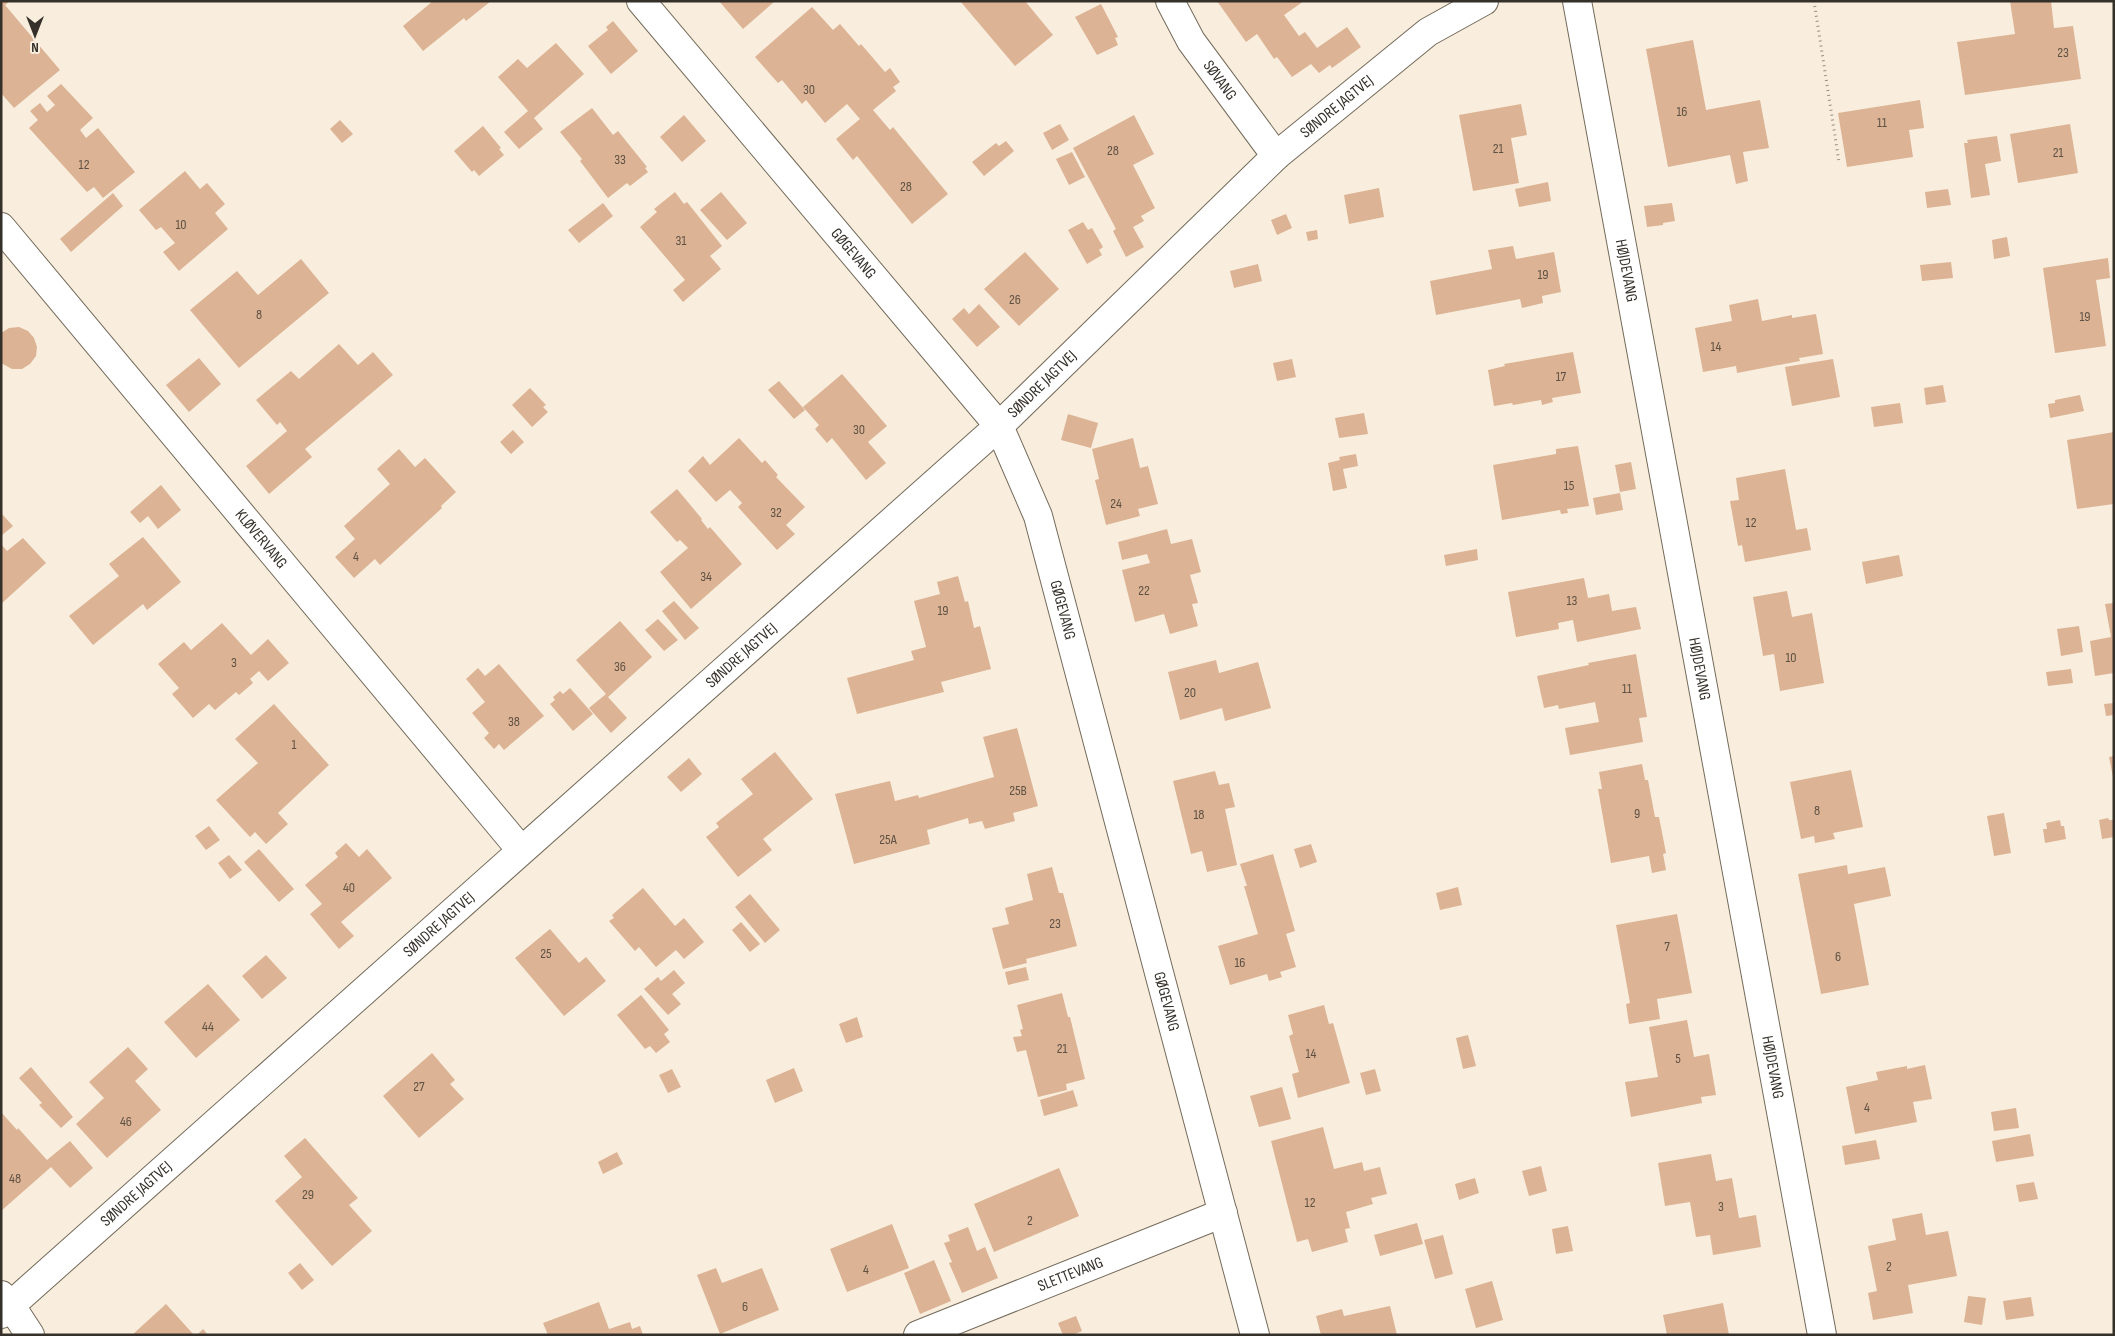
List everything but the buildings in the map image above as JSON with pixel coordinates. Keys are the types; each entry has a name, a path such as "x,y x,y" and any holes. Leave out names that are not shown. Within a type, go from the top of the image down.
{"street":[{"name":"GØGEVANG","path":"641,1 998,426 1038,516 1255,1335"},
{"name":"SØVANG","path":"1170,1 1191,41 1276,156"},
{"name":"SØNDRE JAGTVEJ","path":"5,1305 998,426 1276,156 1428,32 1484,1"},
{"name":"HØJDEVANG","path":"1577,1 1822,1335"},
{"name":"KLØVERVANG","path":"1,227 521,850"},
{"name":"SLETTEVANG","path":"918,1335 1222,1213"},
{"path":"5,1305 30,1335"}],"path":[{"path":"1814,1 1839,162"}]}
